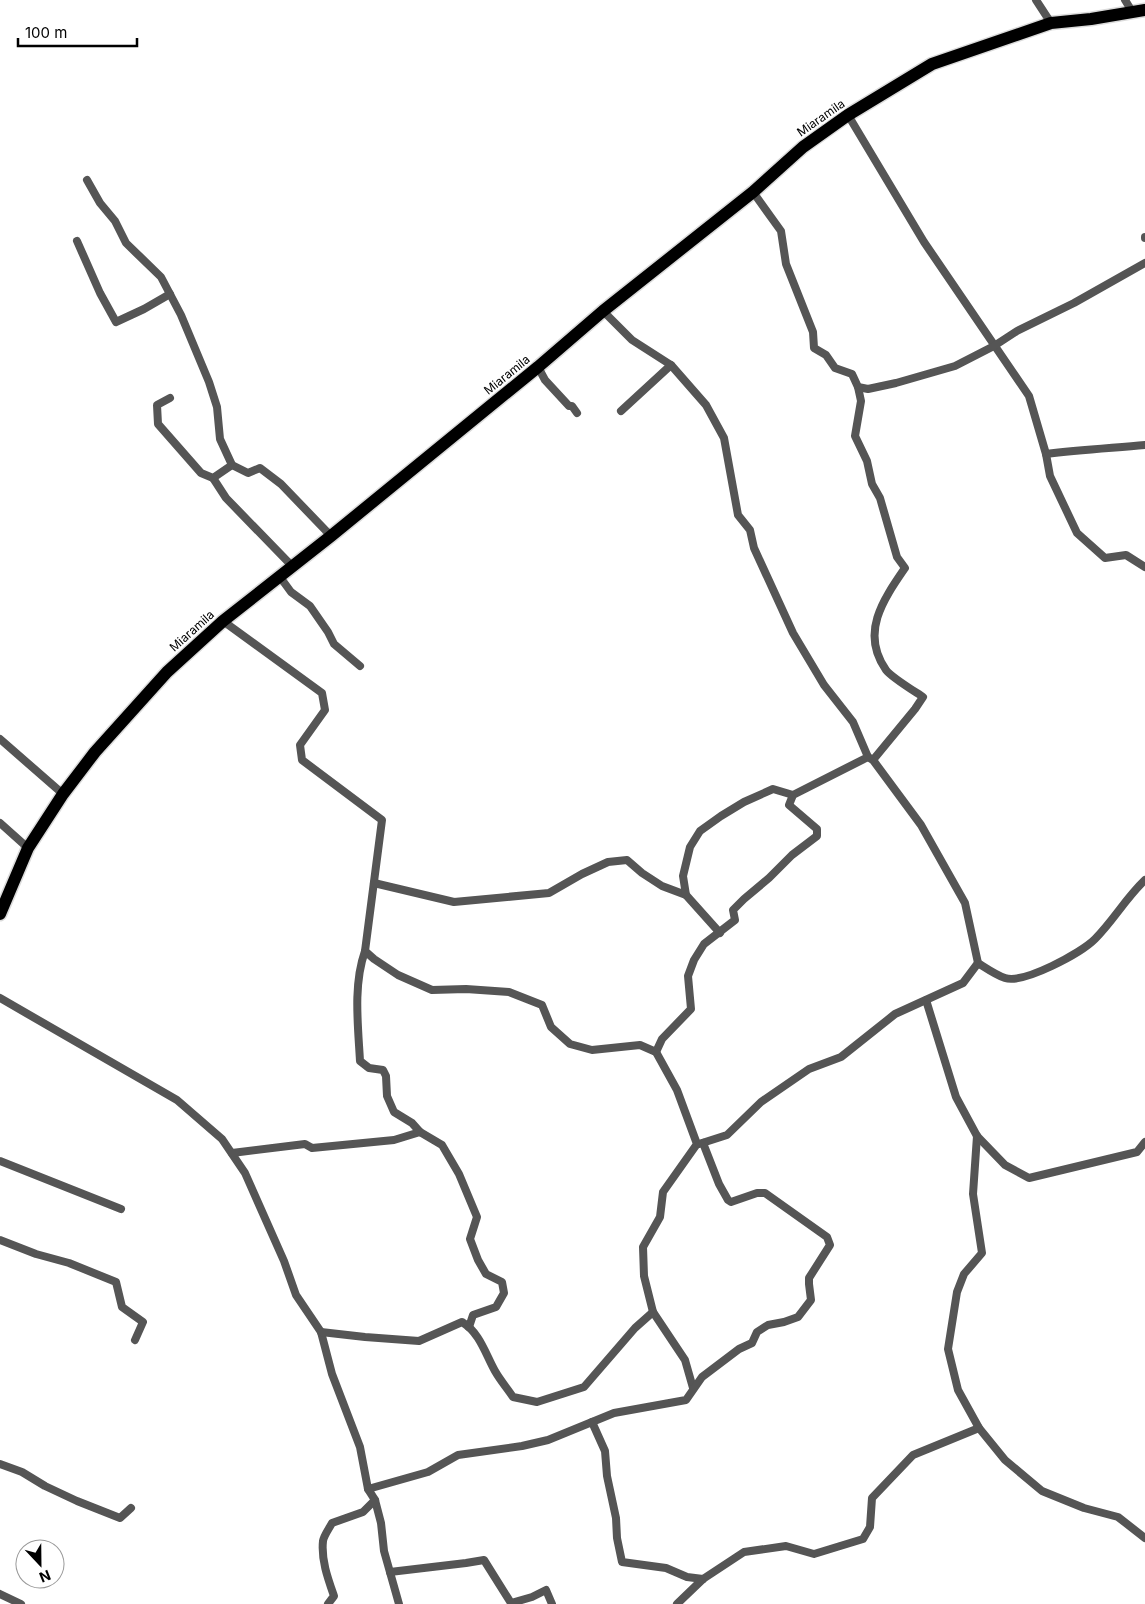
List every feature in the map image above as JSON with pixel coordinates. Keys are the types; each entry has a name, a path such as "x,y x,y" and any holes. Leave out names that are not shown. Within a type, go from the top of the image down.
{"main road":[{"name":"Miaramila","path":"0,914 28,848 63,794 95,752 167,672 223,621 293,567 538,367 603,311 753,192 803,147 848,115 932,64 1051,22 1139,12"}],"street":[{"path":"1036,0 1051,22"},
{"path":"1125,0 1139,12"},
{"path":"848,115 924,242 1029,396 1046,454 1050,476 1077,533 1105,558 1126,555 1145,567"},
{"path":"87,180 100,203 115,221 126,242 160,277 181,315 209,382 217,407 220,439 232,465 248,474 260,468 281,484 331,536"},
{"path":"686,895 684,876 690,847 700,831 744,802 773,790 793,794 870,759 923,697 886,671 878,653 874,637 877,615 887,595 905,568 897,557 880,498 872,484 866,461 855,436 861,401 858,387 852,374 835,368 826,355 814,348 813,332 786,264 781,231 753,192"},
{"path":"77,241 100,293 116,322 170,294"},
{"path":"858,387 868,389 932,374 955,366 1145,262"},
{"path":"603,311 632,340 671,365 706,405 724,438 738,515 750,530 754,548 793,633 824,685 854,722 870,759 921,825 965,903 978,963 1006,979 1029,976 1062,962 1094,940 1145,880"},
{"path":"621,411 671,365"},
{"path":"538,367 545,380 577,413"},
{"path":"170,398 157,405 158,424 201,473 213,478 226,498 293,567"},
{"path":"1046,454 1145,445"},
{"path":"213,478 232,465"},
{"path":"280,577 290,592 310,606 334,644 360,666"},
{"path":"223,621 322,693 324,710 300,745 302,760 382,820 365,951 360,966 360,982 357,996 360,1061 369,1068 383,1070 386,1076 387,1096 394,1112 442,1146 459,1174 477,1217 470,1239 486,1274 502,1282 504,1293 496,1307 474,1314 469,1326"},
{"path":"0,739 63,794"},
{"path":"656,1052 662,1039 692,1008 688,976 694,960 704,944 735,920 733,910 744,899 792,855 817,836 817,830 789,805 793,794"},
{"path":"0,823 28,848"},
{"path":"374,883 454,902 549,893 608,862 627,860 662,886 686,895 720,933"},
{"path":"365,951 374,960 398,975 432,990 466,989 509,992 542,1005 551,1027 570,1044 592,1050 640,1045 656,1052 677,1090 700,1144 728,1200 731,1202 757,1193 764,1193 827,1238 830,1246 809,1278 811,1300 798,1317 768,1325 757,1332 752,1343 733,1353 702,1377 686,1400 614,1413 548,1440 522,1446 458,1455 428,1472 368,1489"},
{"path":"693,1388 685,1360 653,1312 644,1276 643,1248 660,1217 663,1192 700,1144 726,1135 761,1102 809,1069 841,1057 895,1014 963,983 978,963"},
{"path":"0,998 178,1100 222,1139 232,1153 245,1173 284,1262 296,1295 322,1332 332,1374 360,1447 368,1489 375,1500 381,1523 384,1551 399,1604"},
{"path":"926,1000 956,1096 977,1136 1006,1165 1029,1178 1137,1152 1145,1142"},
{"path":"232,1153 305,1144 312,1148 394,1140 420,1132"},
{"path":"977,1136 973,1194 982,1253 964,1274 957,1292 948,1349 958,1390 979,1428 1005,1460 1042,1491 1084,1508 1118,1517 1145,1538"},
{"path":"0,1161 121,1209"},
{"path":"0,1240 36,1254 69,1263 116,1282 122,1307 143,1322 135,1340"},
{"path":"322,1332 419,1341 462,1322 469,1326 485,1348 494,1369 513,1397 537,1402 584,1387 636,1328 653,1312"},
{"path":"592,1422 605,1451 607,1476 616,1518 617,1538 622,1562 666,1568 687,1577 703,1578"},
{"path":"677,1604 703,1578 744,1552 786,1546 814,1554 863,1539 870,1527 872,1498 914,1455 979,1428"},
{"path":"0,1464 22,1472 45,1486 77,1501 120,1518 131,1508"},
{"path":"328,1604 334,1596 326,1574 323,1558 323,1540 332,1524 363,1512 375,1500"},
{"path":"390,1572 466,1564 484,1560 511,1603 532,1597 546,1590 552,1604"},
{"path":"0,1594 21,1604"}]}
